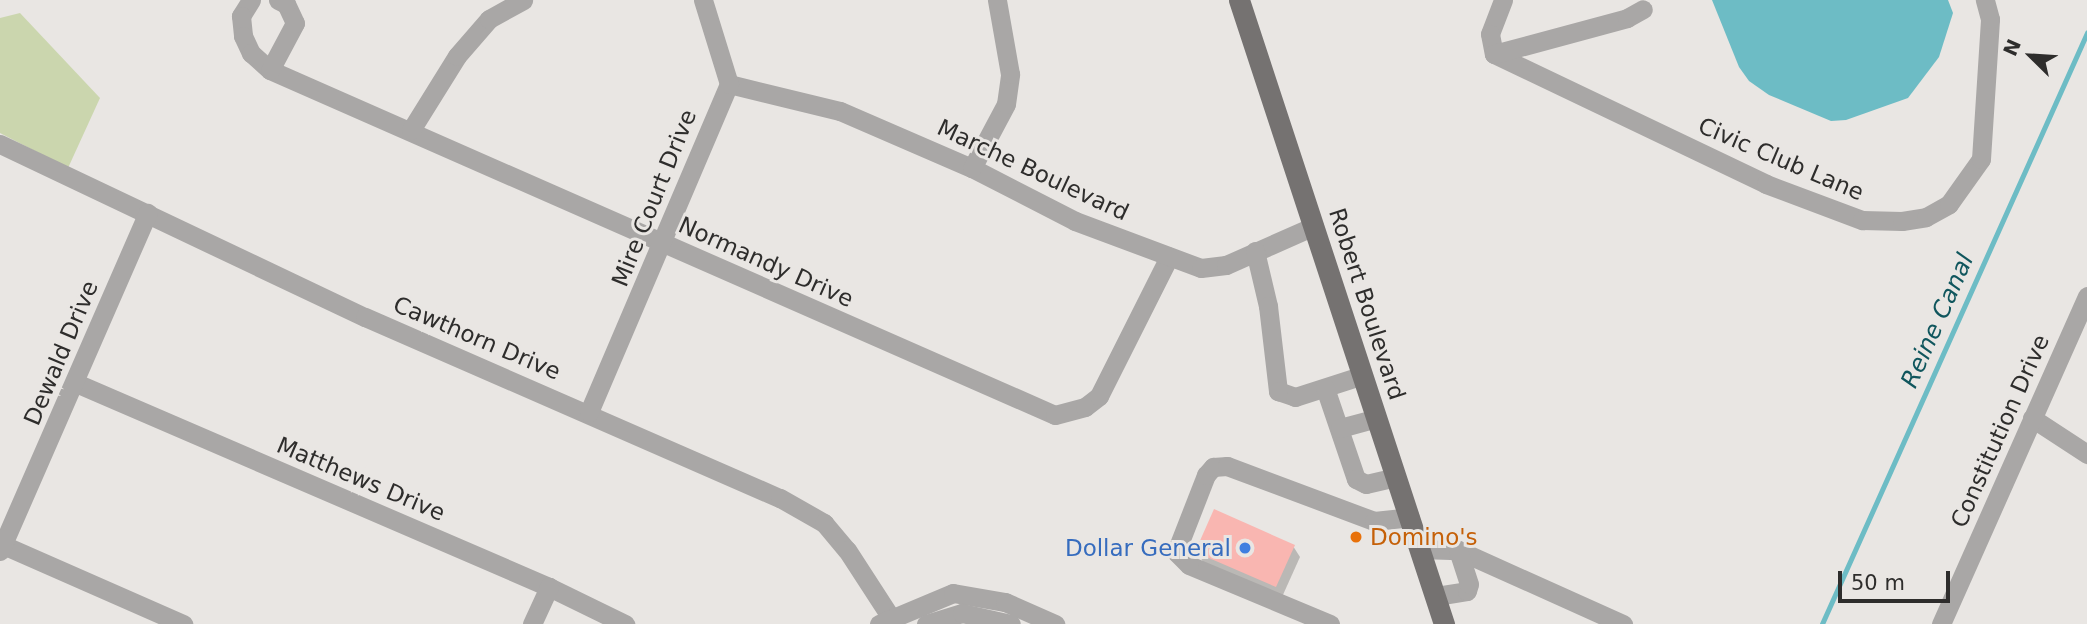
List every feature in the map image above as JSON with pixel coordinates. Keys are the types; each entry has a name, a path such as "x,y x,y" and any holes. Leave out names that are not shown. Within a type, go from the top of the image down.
{"main road":[{"name":"Robert Boulevard","path":"1239,0 1444,624"}],"street":[{"name":"Normandy Drive","path":"251,0 241,16 243,36 251,53 270,70 1055,415 1085,407 1099,396 1169,257"},
{"path":"270,70 295,23 286,4 278,0"},
{"path":"411,130 457,57 489,19 523,0"},
{"path":"703,0 729,84"},
{"path":"972,168 1006,104 1010,74 997,0"},
{"path":"1503,0 1490,34 1494,54 1627,18 1643,9"},
{"name":"Civic Club Lane","path":"1494,54 1766,184 1862,220 1902,221 1926,217 1949,204 1981,159 1990,19 1985,0"},
{"name":"Marche Boulevard","path":"729,84 840,111 972,168 1075,221 1201,268 1226,265 1314,226"},
{"name":"Mire Court Drive","path":"589,412 664,243 729,84"},
{"name":"Cawthorn Drive","path":"0,144 365,317 589,412 780,498 824,523 889,621"},
{"name":"Dewald Drive","path":"1,548 76,383 148,213"},
{"path":"1255,251 1268,306 1278,391 1295,397 1363,375"},
{"name":"Constitution Drive","path":"1947,622 2032,418 2087,296"},
{"name":"Matthews Drive","path":"76,383 549,587 625,624"},
{"path":"1325,388 1356,479 1366,484 1396,477"},
{"path":"1340,428 1377,418"},
{"path":"2032,418 2087,454"},
{"path":"1330,624 1183,561 1176,544 1206,475 1213,467 1227,466 1374,522 1410,517"},
{"path":"1,548 183,624"},
{"path":"1420,549 1458,550 1623,624"},
{"path":"1436,596 1466,591 1469,584 1458,550"},
{"path":"532,624 549,587"},
{"path":"889,621 953,593 974,593 1055,624"},
{"path":"926,624 962,613 1012,624"}],"green space":[{"path":"20,13 100,98 68,168 0,133 0,18"}],"water":[{"path":"1712,0 1948,0 1953,13 1939,57 1908,98 1846,120 1831,121 1769,95 1749,81 1739,67"}],"building":[{"name":"Dollar General","path":"1214,509 1295,545 1276,587 1195,552"}],"waterway":[{"name":"Reine Canal","path":"1822,624 2087,33"}],"place":[{"name":"Domino's","path":"1356,537"},
{"name":"Dollar General","path":"1245,548"}]}
